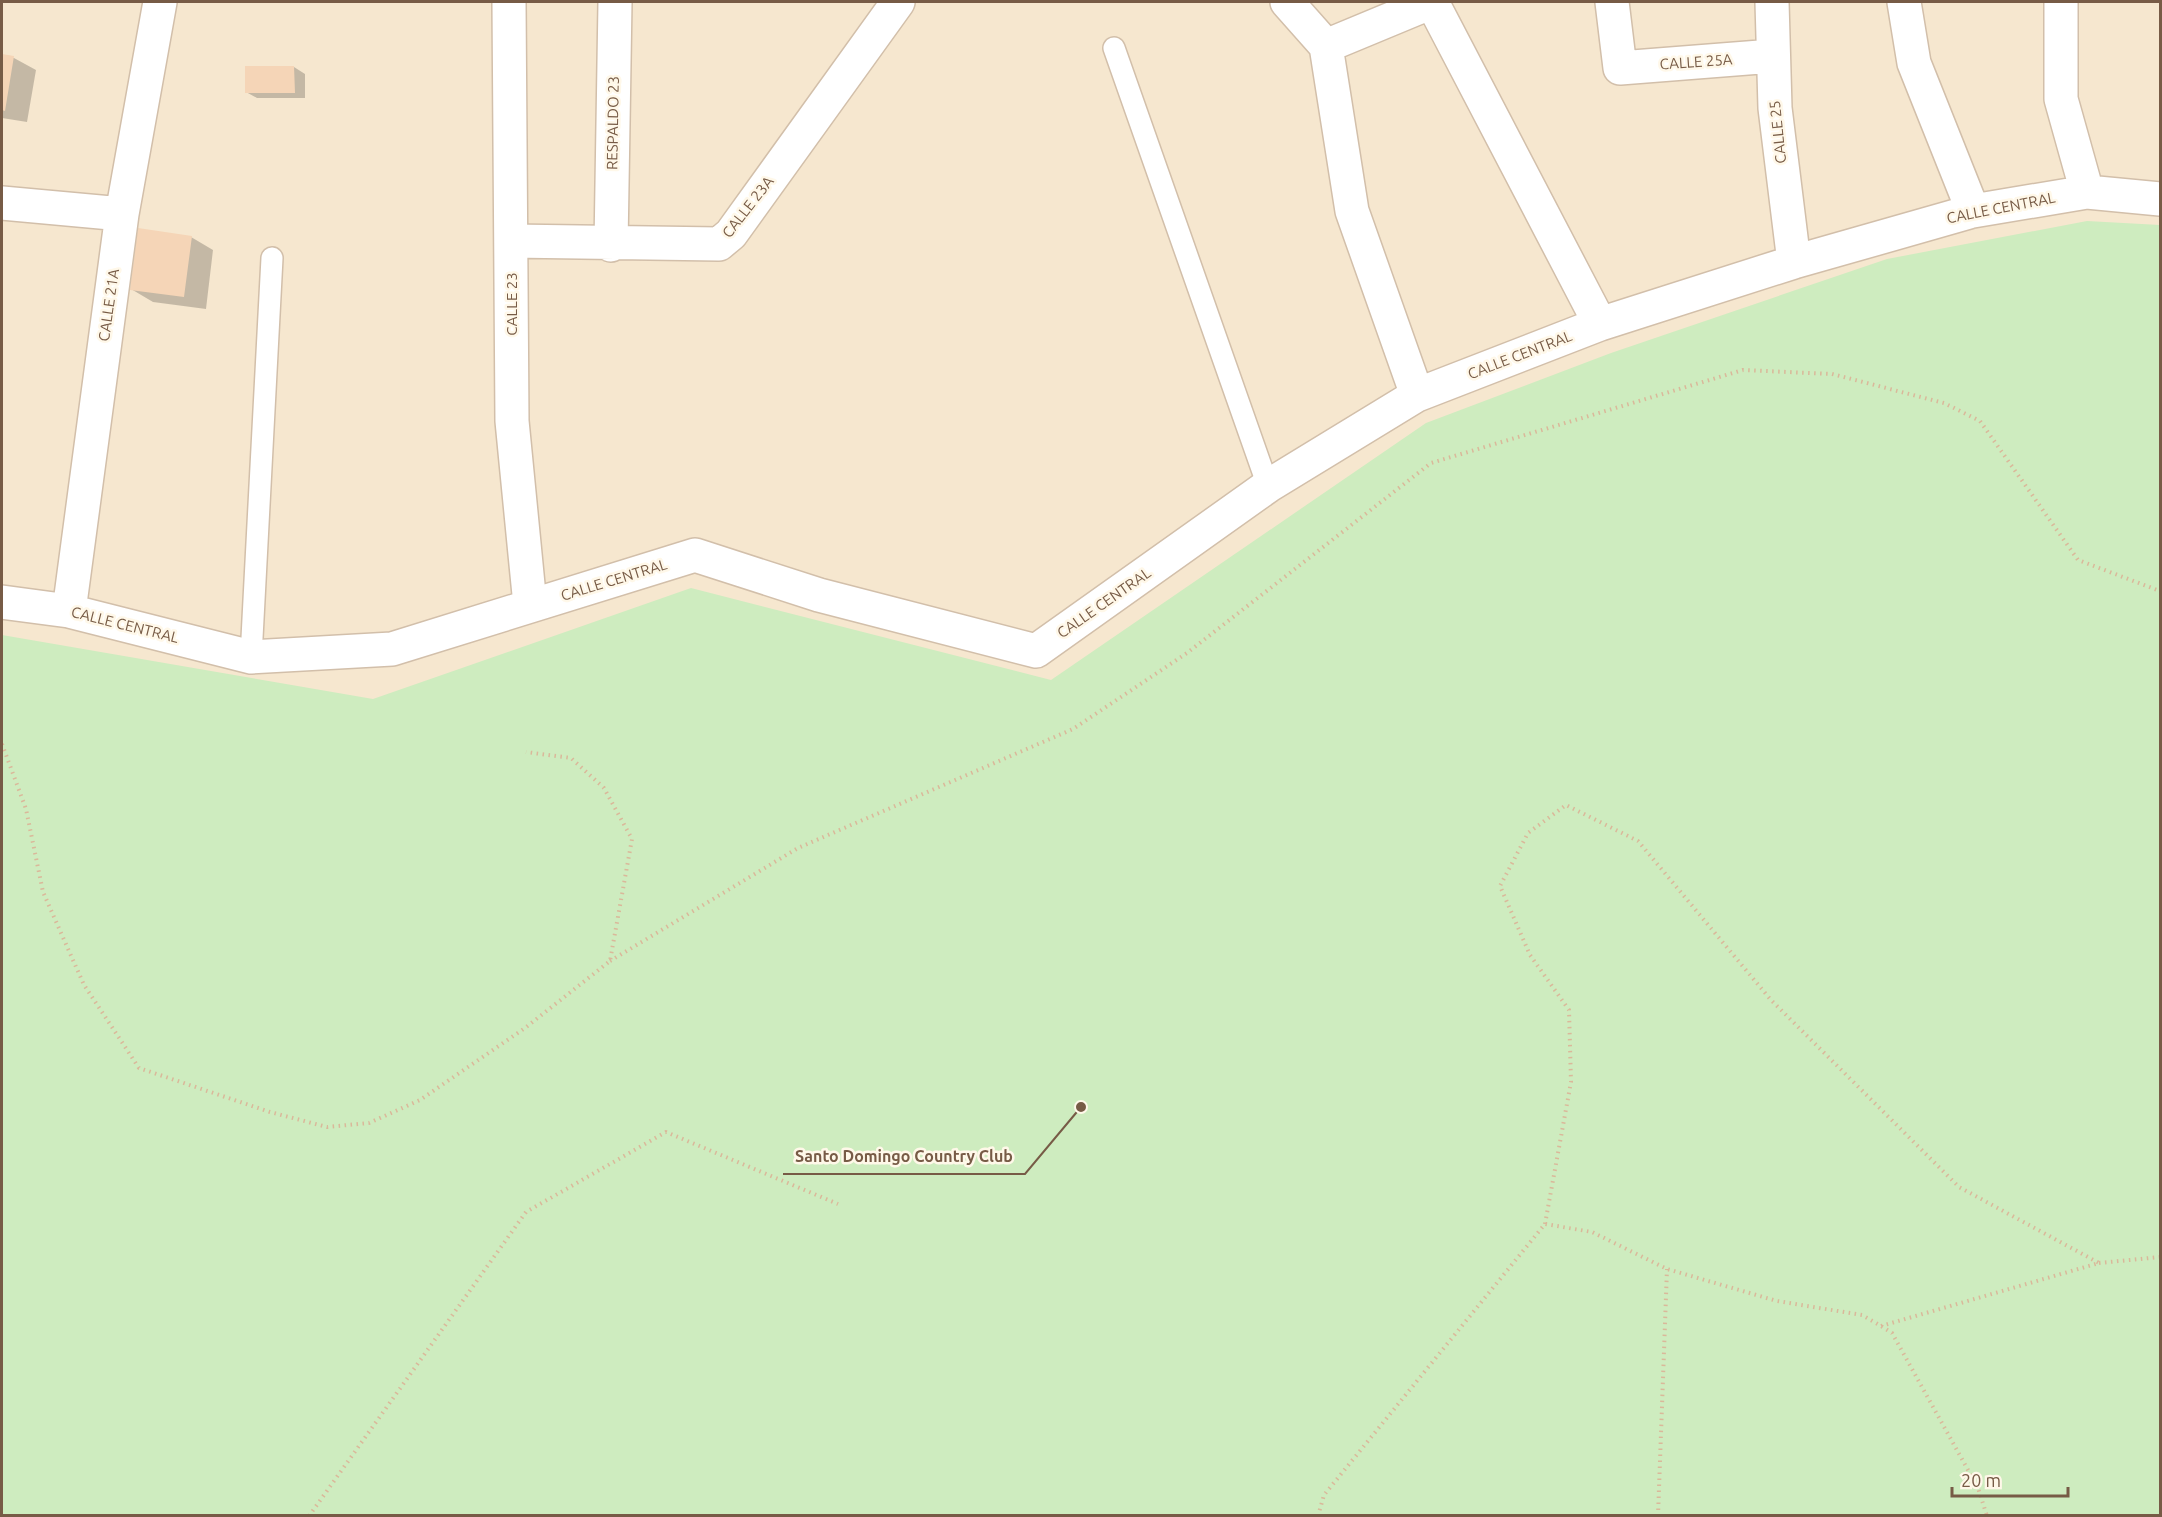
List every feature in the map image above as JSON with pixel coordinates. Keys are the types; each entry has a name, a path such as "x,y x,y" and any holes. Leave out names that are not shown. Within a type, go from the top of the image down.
{"street":[{"name":"CALLE 21A","path":"69,611 122,214 160,2"},
{"name":"CALLE 23","path":"509,2 512,421 530,605"},
{"name":"RESPALDO 23","path":"611,245 615,2"},
{"name":"CALLE 23A","path":"512,242 611,245 719,244 731,234 898,2"},
{"path":"1287,2 1326,46 1352,211 1417,395"},
{"path":"1326,46 1432,2 1600,324"},
{"name":"CALLE 25A","path":"1612,2 1620,68 1773,56"},
{"name":"CALLE 25","path":"1772,2 1775,108 1794,262"},
{"path":"1904,2 1914,63 1973,211"},
{"path":"2061,2 2061,99 2086,192"},
{"name":"CALLE CENTRAL","path":"2,602 69,611 251,657 392,649 695,555 819,596 1036,651 1268,486 1417,395 1600,324 1794,262 1973,211 2086,192 2160,199"},
{"path":"2,203 122,214"}],"lane":[{"path":"1114,48 1268,486"},
{"path":"251,657 272,258"}],"path":[{"path":"2,744 26,809 43,892 84,985 139,1068 270,1112 327,1128 369,1123 420,1100 525,1028 610,961 798,848 1073,729 1187,653 1431,463 1743,370 1832,374 1944,403 1980,421 2078,560 2160,591"},
{"path":"526,752 570,758 604,788 632,839 610,961"},
{"path":"1318,1515 1324,1495 1545,1224 1571,1082 1569,1010 1530,955 1500,886 1528,833 1566,805 1638,841 1771,1000 1959,1187 2099,1263"},
{"path":"309,1515 526,1212 666,1132 838,1204"},
{"path":"1545,1224 1592,1232 1667,1269 1777,1301 1862,1315 1881,1326 1892,1334 1898,1344 1978,1488 1987,1515"},
{"path":"1881,1326 2099,1263 2160,1257"},
{"path":"1658,1515 1667,1269"}],"shaded area":[{"path":"2,2 2160,2 2160,1515 2,1515"}],"green space":[{"path":"2087,221 2160,225 2160,1515 2,1515 2,635 373,699 691,588 1051,680 1426,423 1611,353 1887,259"}],"building":[{"path":"2,54 14,56 5,111 2,110"},
{"path":"245,66 294,66 295,93 245,93"},
{"path":"138,228 192,236 184,297 130,290"}],"place":[{"name":"Santo Domingo Country Club","path":"1081,1107"}]}
